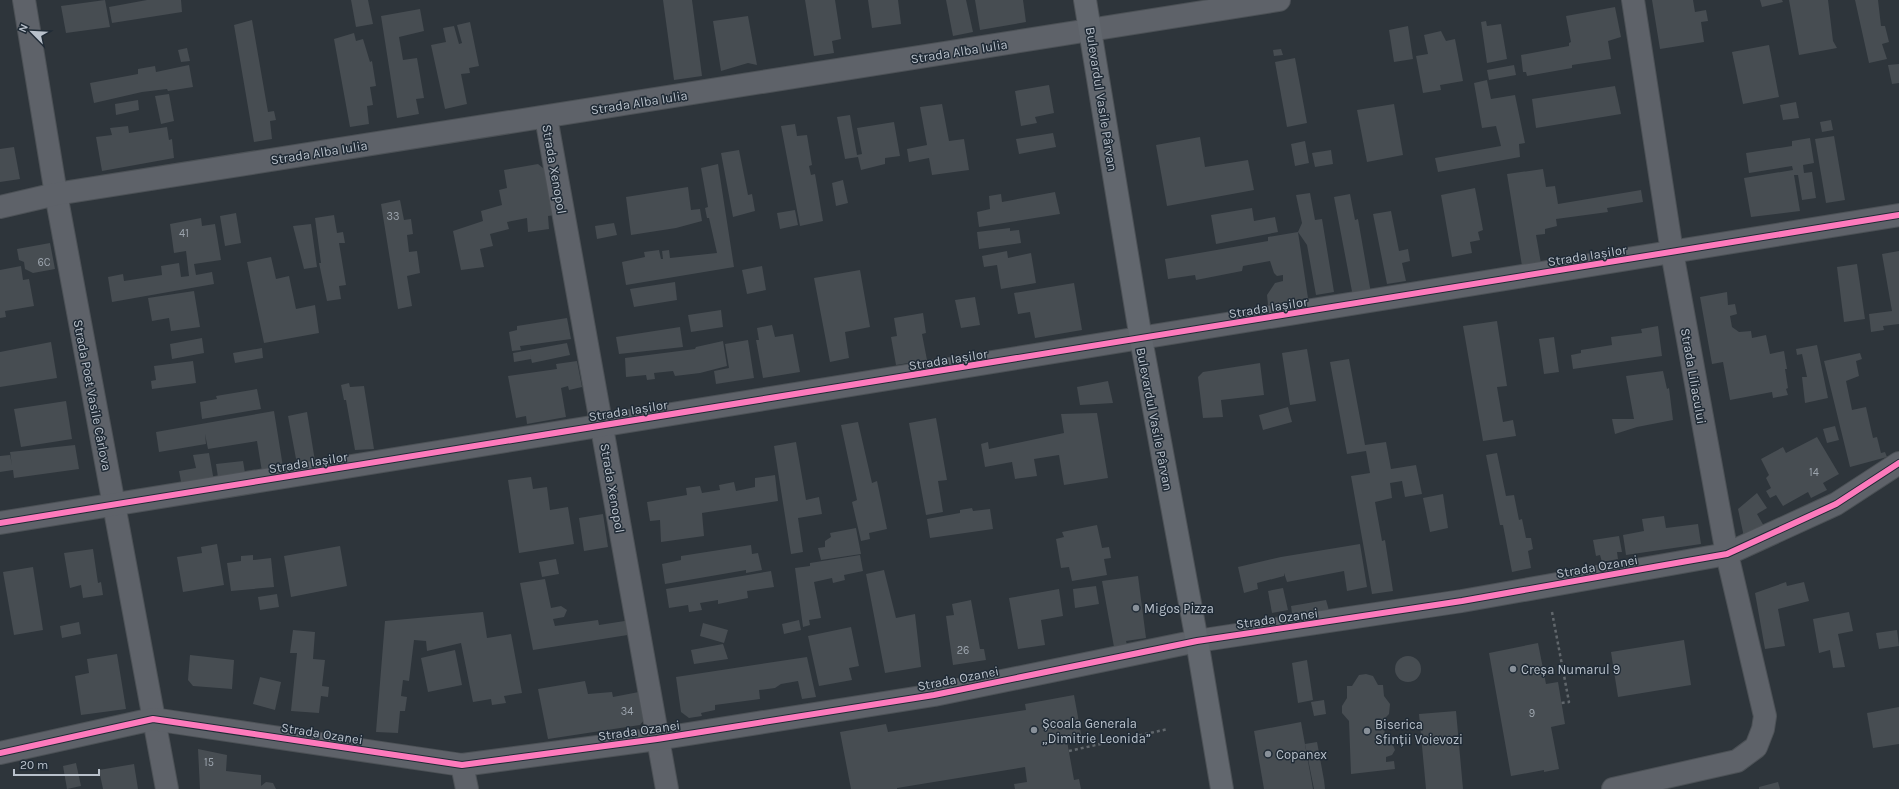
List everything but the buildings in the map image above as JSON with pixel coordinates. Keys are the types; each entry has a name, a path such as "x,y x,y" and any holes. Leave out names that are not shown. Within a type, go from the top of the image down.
{"street":[{"name":"Strada Poet Vasile Cârlova","path":"24,0 56,194 167,789"},
{"name":"Bulevardul Vasile Pârvan","path":"1086,0 1092,30 1140,339 1197,641 1222,789"},
{"name":"Strada Alba Iulia","path":"0,207 56,194 1279,0"},
{"name":"Strada Liliacului","path":"1613,789 1737,761 1756,747 1763,729 1765,716 1727,554 1672,252 1633,0"},
{"name":"Strada Xenopol","path":"546,116 667,789"},
{"name":"Strada Iașilor","path":"0,523 1899,215"},
{"name":"Strada Ozanei","path":"0,753 154,719 462,765 657,739 934,695 1197,641 1462,601 1727,554 1836,504 1899,463"},
{"path":"462,765 468,789"}],"path":[{"path":"1551,605 1569,702 1561,703"},
{"path":"1069,750 1168,729"}],"cycle path":[{"path":"0,523 1899,215"},
{"path":"0,753 153,719 462,765 657,739 934,695 1197,641 1462,601 1727,554 1836,504 1899,463"}],"place":[{"name":"Migos Pizza","path":"1136,608"},
{"name":"Creșa Numarul 9","path":"1513,669"},
{"name":"Școala Generala „Dimitrie Leonida”","path":"1034,730"},
{"name":"Biserica Sfinții Voievozi","path":"1367,731"},
{"name":"Copanex","path":"1268,754"}]}
